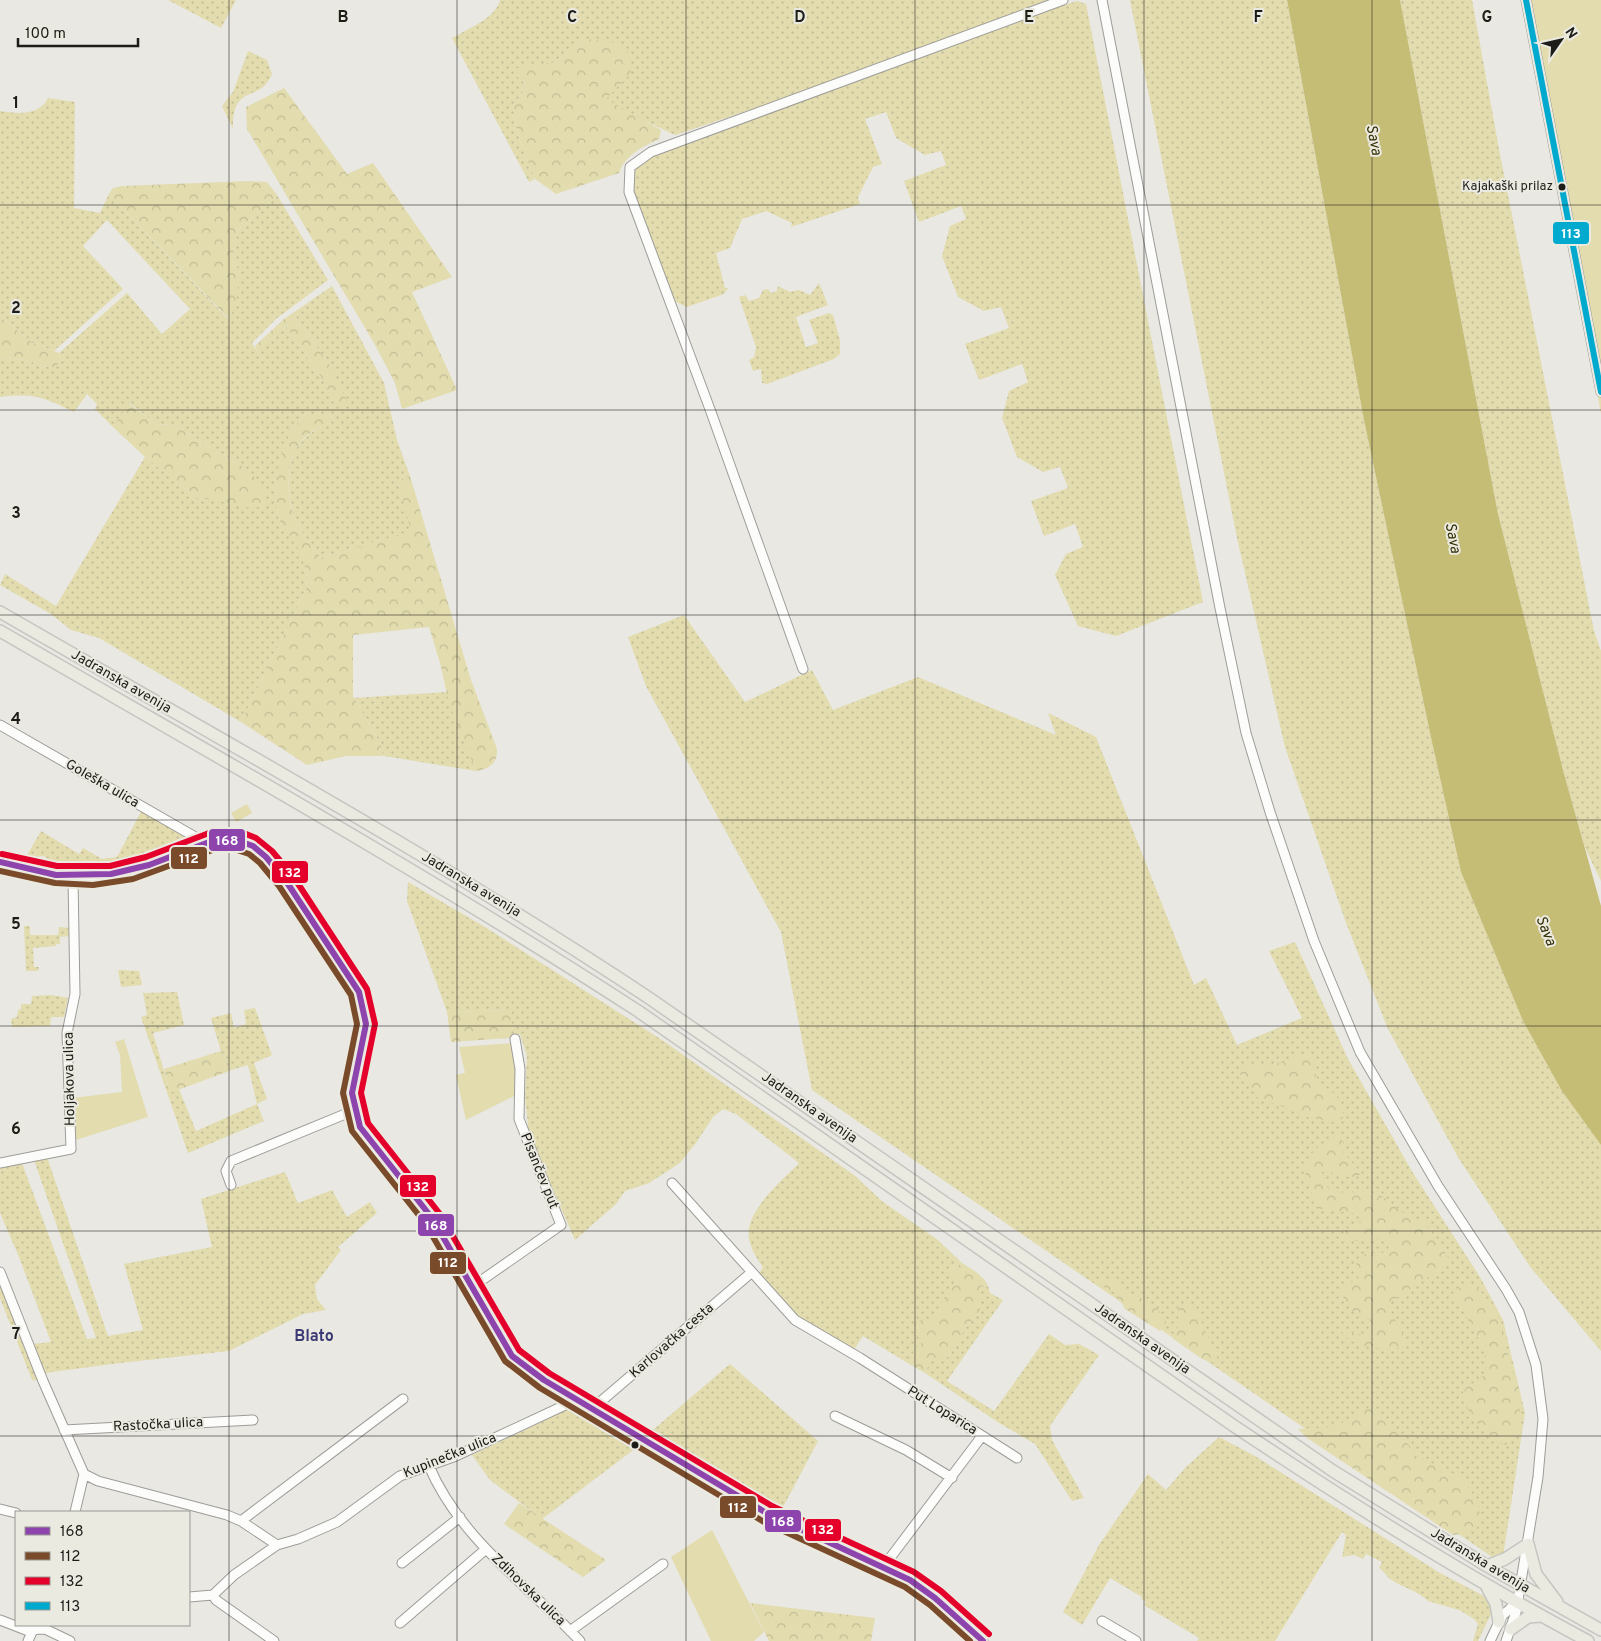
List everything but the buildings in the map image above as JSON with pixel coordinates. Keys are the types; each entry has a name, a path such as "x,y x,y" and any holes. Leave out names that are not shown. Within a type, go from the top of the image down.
{"main road":[{"name":"Jadranska avenija","path":"0,612 400,843 563,940 1333,1471 1487,1566 1601,1630"},
{"name":"Jadranska avenija","path":"0,632 353,835 549,953 638,1011 1234,1426 1393,1530 1486,1586 1586,1640"},
{"path":"1487,1566 1505,1559 1528,1544 1536,1574 1563,1609"},
{"path":"1486,1586 1496,1604 1498,1622"},
{"path":"1511,1629 1528,1617 1542,1616"}],"street":[{"path":"803,669 711,412 629,192 630,167 651,152 1063,0"},
{"path":"1102,0 1220,608 1246,733 1268,803 1314,941 1360,1052 1438,1186 1506,1289 1519,1312 1531,1346 1540,1389 1543,1419 1538,1477 1528,1544 1521,1586 1511,1629 1506,1641"},
{"path":"1526,0 1601,392"},
{"name":"Goleška ulica","path":"0,725 204,842"},
{"path":"0,862 45,874 73,878 111,876 217,839 239,841 253,846 286,881 355,986 363,1006 366,1024 353,1088 355,1110 360,1127 432,1218 512,1356 530,1372 768,1514 884,1566 910,1580 935,1598 983,1641"},
{"name":"Holjakova ulica","path":"0,1163 71,1149 67,1033 75,994 73,878"},
{"name":"Pisančev put","path":"472,1287 561,1225 519,1119 520,1068 515,1039"},
{"path":"231,1185 226,1171 231,1161 355,1110"},
{"path":"672,1183 752,1272"},
{"path":"0,1272 64,1430 84,1474 75,1511"},
{"name":"Put Loparica","path":"752,1272 794,1320 860,1358 982,1436 884,1566"},
{"name":"Karlovačka cesta","path":"592,1409 752,1272"},
{"path":"241,1522 402,1399"},
{"name":"Kupinečka ulica","path":"213,1594 234,1574 277,1545 331,1525 400,1476 456,1456 576,1400"},
{"path":"835,1416 906,1450 952,1478"},
{"name":"Rastočka ulica","path":"64,1430 253,1420"},
{"path":"982,1436 1017,1458"},
{"name":"Zdihovska ulica","path":"429,1466 442,1495 486,1550 580,1641"},
{"path":"84,1474 98,1481 189,1504 241,1522 277,1545"},
{"path":"0,1509 15,1513"},
{"path":"402,1563 460,1517"},
{"name":"Zdihovska ulica","path":"400,1623 486,1550"},
{"name":"Zdihovska ulica","path":"570,1631 663,1564"},
{"path":"190,1598 213,1594 220,1604 274,1641"},
{"path":"1490,1641 1498,1622 1516,1602"},
{"path":"0,1620 24,1630 34,1627 45,1629 70,1641"},
{"path":"1102,1621 1136,1641"},
{"path":"28,1641 34,1627"}],"green space":[{"path":"168,0 236,0 221,28"},
{"path":"500,0 1054,0 811,89 675,135 626,112 606,99 611,92 586,39 555,62 523,78 524,90 513,108 520,141 535,179 529,182 452,38 487,18 493,13"},
{"path":"1130,0 1287,0 1364,420 1461,872 1523,1021 1562,1090 1601,1145 1601,1351 1531,1268 1459,1159 1388,1029 1346,923 1285,747 1237,538"},
{"path":"1400,0 1472,0 1499,149 1594,631 1601,651 1601,881 1585,848 1563,770 1498,514"},
{"path":"1522,0 1601,0 1601,414 1592,364"},
{"path":"1077,1 1086,4 1203,602 1116,636 1078,626 1055,575 1066,554 1083,547 1075,524 1044,536 1031,501 1068,488 1060,467 1043,472 1017,457 1002,418 1009,391 1028,382 1022,364 979,380 965,344 1009,328 1001,307 984,311 958,297 942,256 950,226 966,219 961,206 919,222 904,181 946,165 941,151 925,155 896,138 886,112 865,119 882,164 873,167 858,197 860,204 791,227 792,223 766,211 742,219 730,248 716,253 725,288 728,288 724,294 687,307 672,300 631,183 638,166 654,155 1042,12"},
{"path":"586,39 618,43 628,52 631,73 606,99 661,130 659,139 630,156 619,173 556,194 535,179 520,141 513,108 524,90 523,78 516,77 517,68 555,62"},
{"path":"248,51 267,60 272,74 261,89 242,99 237,105 233,129 222,106 233,92"},
{"path":"284,88 347,174 373,163 452,277 412,292 457,390 402,409 395,383 374,343 247,129 246,107"},
{"path":"48,98 75,102 74,208 100,213 109,194 228,319 239,275 233,250 238,230 277,195 328,280 276,319 252,343 258,353 286,326 323,380 335,405 331,367 293,313 332,286 384,383 397,440 410,476 402,479 399,486 412,531 321,558 303,534 292,511 289,490 290,467 296,448 302,441 333,417 305,414 296,424 284,448 278,475 277,502 278,515 282,525 295,541 300,551 308,585 241,722 99,638 71,630 51,614 0,585 5,574 56,606 145,457 199,499 211,498 240,505 250,471 173,424 157,425 130,403 113,427 95,409 97,404 87,394 74,412 38,397 0,397 0,358 26,360 51,368 61,359 59,353 127,293 162,334 190,309 107,220 83,246 123,289 54,351 33,343 0,317 0,111 21,113 34,111 44,104"},
{"path":"267,182 277,195 238,230 233,250 239,275 236,305 229,319 109,194 113,188 122,186"},
{"path":"819,283 828,305 796,317 806,347 818,343 809,320 829,313 833,315 840,340 840,354 834,359 767,384 762,383 761,369 753,371 749,360 754,357 756,347 739,297 745,295 749,301 759,298 763,290 768,289 771,293 777,291 778,286 790,292 799,290 810,295"},
{"path":"293,313 331,367 348,403 339,407 335,405 323,380 286,326 258,354 255,346"},
{"path":"0,317 33,343 59,353 61,359 57,365 51,368 26,360 0,358"},
{"path":"129,403 157,425 173,424 250,471 265,493 265,505 250,508 215,500 199,499 145,457 113,427"},
{"path":"305,414 325,414 333,418 299,444 292,461 289,480 290,501 295,519 303,534 321,558 411,531 399,486 402,479 410,476 471,680 497,749 496,758 489,767 476,771 449,703 429,627 353,635 353,696 380,743 384,756 346,756 307,765 241,722 308,585 302,557 278,515 276,488 277,474 284,448 289,436"},
{"path":"684,615 745,702 812,670 833,710 918,677 1056,735 1048,713 1096,737 1194,985 1206,978 1237,1045 1302,1018 1269,951 1295,942 1348,1059 1413,1173 1480,1277 1503,1320 1525,1413 1503,1557 1495,1559 812,1090 781,932 646,686 628,637"},
{"path":"447,692 476,771 384,756 380,743 354,698"},
{"path":"247,804 252,813 236,822 231,813"},
{"path":"141,812 188,839 169,849 137,860 88,869 54,868 55,863 43,856 27,855 41,831 79,854 83,848 102,859 117,857"},
{"path":"408,882 485,927 662,1040 854,1175 883,1202 938,1240 962,1263 950,1271 958,1284 950,1288 922,1342 906,1362 863,1336 853,1351 806,1324 793,1313 758,1275 763,1267 754,1254 749,1239 749,1228 752,1218 766,1197 799,1163 736,1114 723,1109 713,1117 680,1163 649,1183 625,1191 616,1204 575,1240 529,1134 525,1097 527,1056 520,1034 511,1038 511,1010 447,1012 407,901"},
{"path":"24,926 30,926 30,935 58,935 59,927 69,928 69,936 60,937 60,944 33,948 34,967 39,967 38,971 26,971"},
{"path":"118,970 139,971 142,985 121,987"},
{"path":"177,992 184,1025 153,1033 170,1092 179,1089 196,1131 257,1104 264,1121 188,1153 141,1017 147,1015 143,993"},
{"path":"51,995 68,998 64,1017 51,1017 50,1026 12,1027 11,1019 17,1017 21,1004 31,1004 32,996"},
{"path":"255,1008 272,1055 254,1063 267,1099 257,1104 248,1065 232,1070 221,1051 211,1018 231,1013 234,1028 246,1024 244,1010"},
{"path":"512,1010 511,1038 451,1042 447,1012"},
{"path":"124,1039 148,1117 76,1140 72,1098 122,1092 120,1055 115,1042"},
{"path":"512,1043 516,1061 516,1095 466,1120 456,1075 465,1073 459,1047"},
{"path":"221,1051 232,1070 170,1093 164,1069"},
{"path":"1304,1054 1313,1058 1317,1078 1341,1103 1343,1118 1333,1122 1298,1115 1292,1110 1258,1098 1237,1070 1246,1066 1275,1064"},
{"path":"1337,1133 1343,1142 1342,1151 1362,1174 1348,1177 1325,1170 1322,1172 1326,1186 1341,1192 1372,1192 1383,1197 1410,1217 1424,1221 1451,1262 1387,1304 1405,1339 1404,1344 1396,1349 1358,1344 1345,1336 1341,1330 1368,1336 1372,1333 1370,1320 1352,1311 1340,1292 1359,1277 1356,1265 1362,1254 1369,1255 1386,1252 1389,1247 1387,1239 1381,1236 1374,1241 1344,1241 1341,1236 1348,1228 1361,1221 1363,1215 1317,1208 1303,1167 1317,1148"},
{"path":"47,1157 108,1336 143,1330 124,1264 212,1247 201,1199 285,1172 298,1203 332,1190 347,1217 370,1202 377,1213 338,1247 341,1250 315,1285 317,1299 326,1310 303,1314 229,1351 45,1373 32,1344 51,1342 0,1213 0,1166 22,1163 87,1339 96,1338 34,1160"},
{"path":"962,1263 980,1275 988,1286 980,1287 980,1312 965,1328 949,1357 935,1359 933,1355 925,1373 906,1362 922,1342 911,1325 922,1320 929,1324 950,1288 958,1284 950,1271"},
{"path":"1102,1278 1119,1281 1126,1290 1159,1311 1166,1322 1160,1331 1125,1309 1116,1293 1106,1289 1101,1283"},
{"path":"0,1281 43,1381 32,1380 0,1298"},
{"path":"1475,1284 1497,1313 1520,1399 1520,1427 1506,1445 1479,1425 1461,1396 1465,1389 1487,1373 1484,1349 1452,1290"},
{"path":"988,1286 990,1293 1003,1300 947,1381 994,1411 1049,1334 1065,1345 1079,1344 1099,1355 1050,1426 1052,1440 1084,1498 1072,1501 1035,1444 999,1423 925,1373 933,1354 949,1357 965,1328 980,1312 980,1287"},
{"path":"1179,1306 1196,1308 1209,1340 1216,1351 1218,1362 1215,1363 1202,1359 1172,1338 1177,1331"},
{"path":"730,1364 818,1441 781,1511 752,1499 647,1435"},
{"path":"1371,1406 1409,1445 1415,1455 1462,1478 1478,1502 1480,1517 1477,1528 1469,1533 1453,1535 1307,1438 1298,1429 1335,1427"},
{"path":"573,1407 581,1409 597,1418 636,1448 542,1519 490,1480 472,1455"},
{"path":"1219,1437 1255,1456 1440,1573 1484,1596 1491,1604 1494,1615 1491,1614 1478,1641 1473,1641 1478,1624 1474,1619 1459,1610 1428,1601 1419,1594 1395,1582 1379,1568 1382,1562 1366,1554 1363,1559 1354,1555 1342,1557 1346,1535 1342,1532 1275,1641 1197,1641 1199,1638 1144,1605 1146,1602 1141,1599 1142,1597 1110,1578 1082,1625 1063,1612 1099,1545 1148,1474 1166,1490 1185,1468"},
{"path":"519,1503 606,1560 583,1577 504,1524"},
{"path":"712,1530 764,1632 754,1641 711,1641 671,1557"},
{"path":"750,1603 875,1618 871,1641 769,1641"}],"water":[{"name":"Sava","path":"1287,0 1400,0 1498,514 1563,770 1601,906 1601,1145 1562,1091 1523,1021 1461,872 1364,420"}],"transit line":[{"name":"113","path":"1526,0 1601,392"},
{"name":"132","path":"2,854 57,866 110,866 146,857 217,830 241,832 256,838 272,851 293,876 367,989 375,1024 361,1093 368,1123 440,1214 519,1350 549,1373 772,1506 914,1572 941,1591 989,1634"},
{"name":"168","path":"0,862 56,875 111,874 149,865 217,839 239,841 253,846 266,857 286,881 359,992 366,1024 352,1093 360,1127 432,1218 512,1356 544,1380 768,1514 910,1580 935,1598 983,1641"},
{"name":"112","path":"0,871 55,883 93,885 133,879 218,848 237,850 249,854 260,863 279,886 351,995 357,1024 343,1093 352,1131 425,1223 505,1361 540,1388 764,1522 905,1587 930,1605 970,1641"}],"place":[{"name":"Kajakaški prilaz","path":"1562,187"}],"district":[{"name":"Blato","path":"314,1337"}]}
